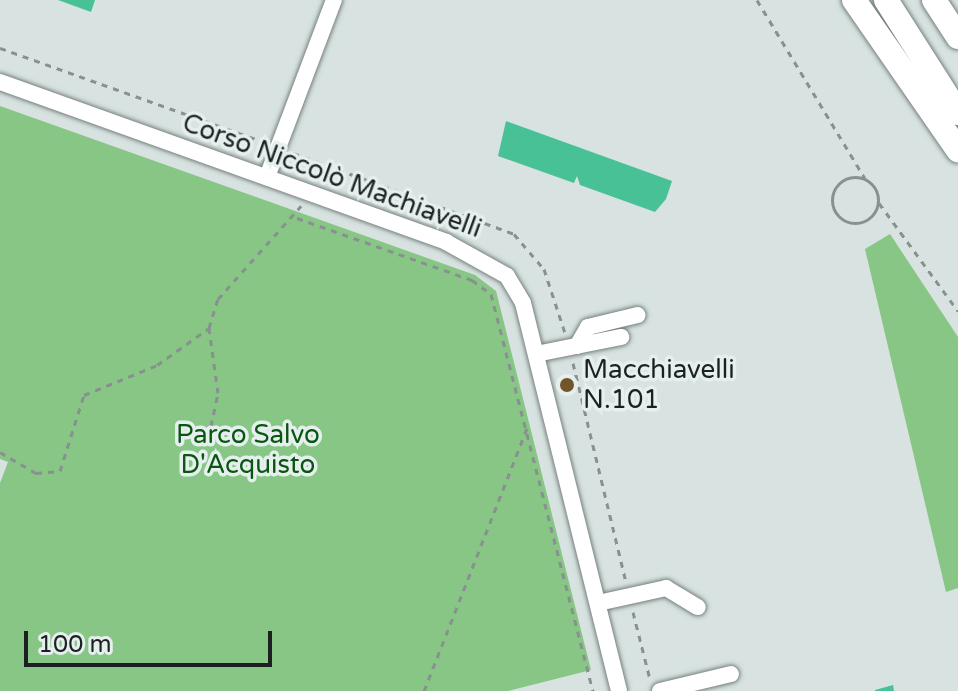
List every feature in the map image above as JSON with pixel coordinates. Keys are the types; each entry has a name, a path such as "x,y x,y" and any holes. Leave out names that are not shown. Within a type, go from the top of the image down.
{"highway":[{"path":"854,0 958,150"},
{"path":"886,0 958,113"},
{"path":"934,0 958,37"},
{"path":"952,0 958,12"}],"street":[{"path":"267,177 334,0"},
{"name":"Corso Niccolò Machiavelli","path":"0,82 307,191 496,265 517,290 536,354 619,691"},
{"path":"573,346 588,327 638,315"},
{"path":"536,354 621,337"},
{"path":"598,603 679,590 685,604 698,607"},
{"path":"660,691 731,674"}],"path":[{"path":"757,0 879,203 958,311"},
{"path":"0,48 514,234 544,269 573,346 653,691"},
{"path":"865,178 849,177 831,203 843,221 857,224 879,203"},
{"path":"0,452 36,473 60,471 84,395 157,365 209,328 231,280 297,218 307,191"},
{"path":"297,218 482,285 499,308 593,691"},
{"path":"209,328 218,393 211,426"},
{"path":"424,691 528,426"}],"green space":[{"name":"Parco Salvo D'Acquisto","path":"0,106 475,275 496,291 591,670 508,691 0,691 0,483 8,462 0,459"},
{"path":"890,234 958,337 958,588 946,592 865,249"}],"building":[{"path":"58,0 95,0 91,12"},
{"path":"506,121 672,181 666,199 655,212 580,185 577,176 574,183 498,156"},
{"path":"893,685 894,691 875,691 875,690"}],"place":[{"name":"Macchiavelli N.101","path":"567,385"}]}
